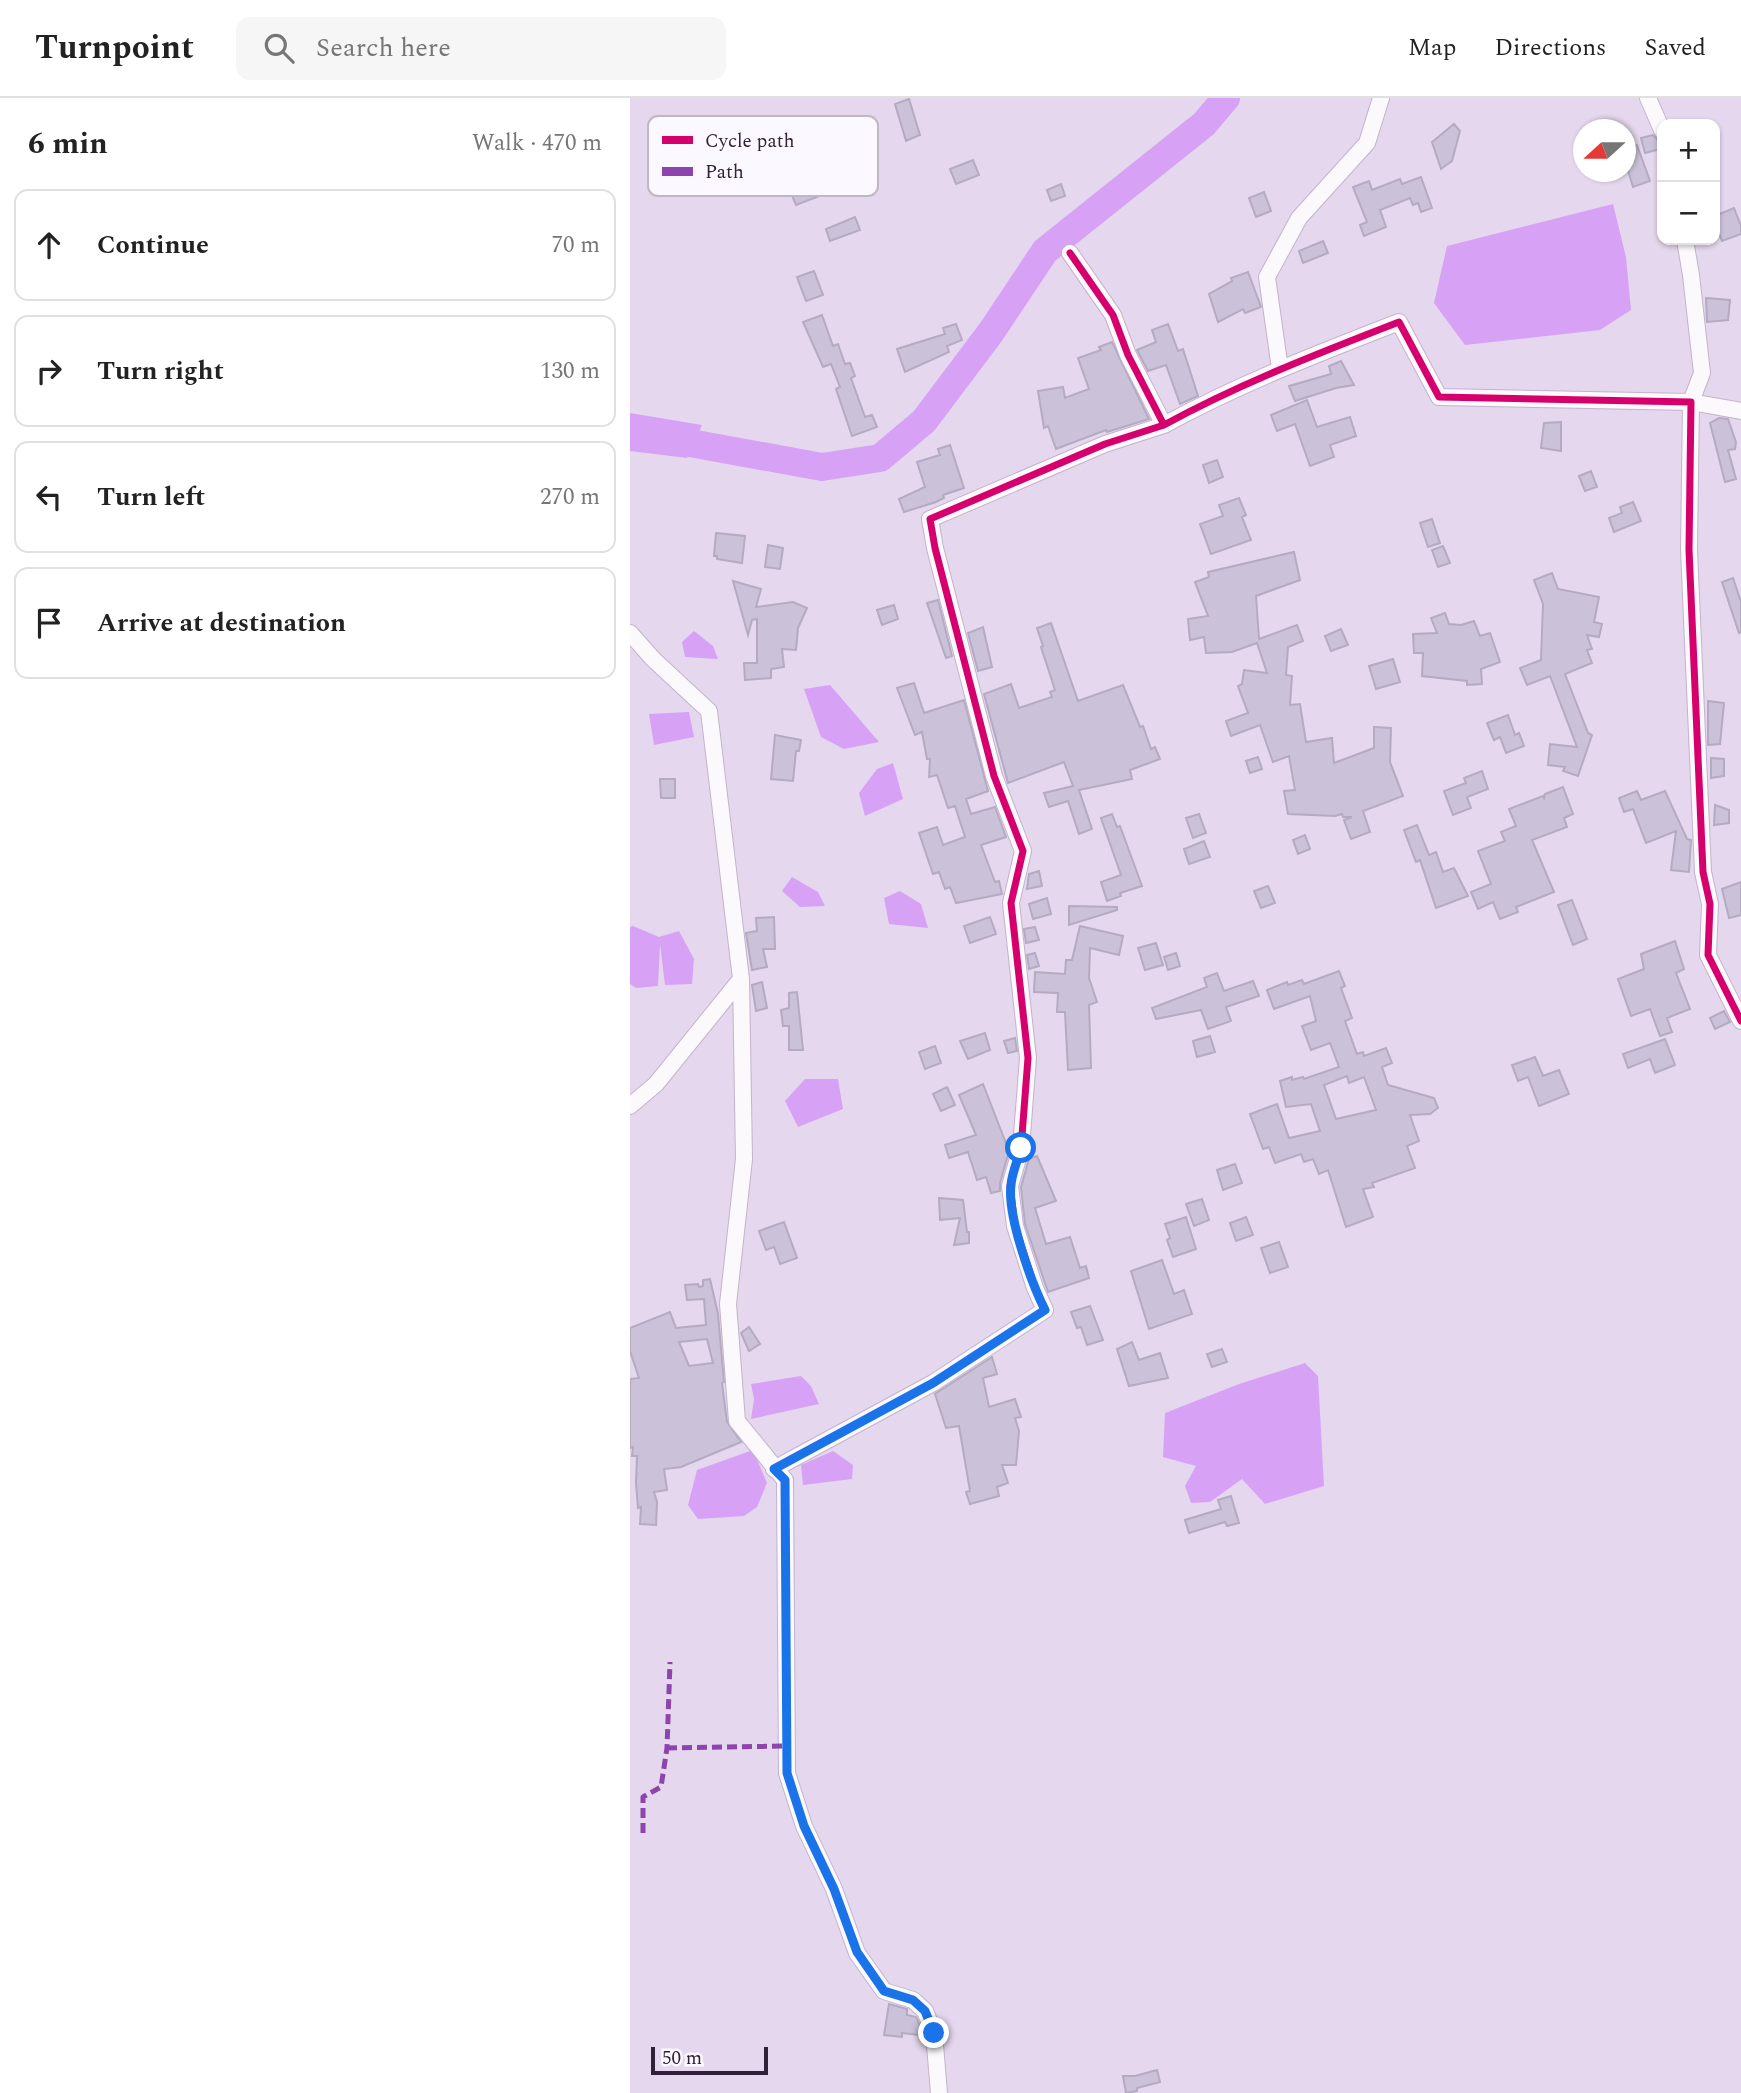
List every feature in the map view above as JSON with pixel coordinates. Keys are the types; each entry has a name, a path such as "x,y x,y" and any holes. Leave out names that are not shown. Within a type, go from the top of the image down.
{"street":[{"path":"1280,369 1267,277 1299,218 1367,143 1381,98"},
{"path":"1648,98 1657,119"},
{"path":"1686,245 1702,373 1691,402 1689,550 1703,872 1710,904 1708,955 1741,1021"},
{"path":"1070,253 1113,315 1128,355 1164,425"},
{"path":"774,1469 933,1383 1045,1310 1035,1289 1015,1226 1010,1186 1021,1148 1028,1058 1011,903 1023,850 993,776 930,519 1105,444 1164,425 1280,369 1399,322 1439,397 1691,402 1741,411"},
{"path":"630,633 653,659 709,711 741,979 744,1159 728,1304 737,1420 785,1480 787,1773 804,1826 834,1889 857,1952 884,1991 913,2000 925,2011 934,2033 939,2093"},
{"path":"630,1106 656,1084 741,979"}],"shaded area":[{"path":"1613,204 1626,257 1631,310 1600,330 1465,345 1434,303 1447,246"},
{"path":"630,413 702,425 687,458 630,451"},
{"path":"694,631 713,646 718,659 685,657 682,642"},
{"path":"830,685 879,742 844,749 821,737 804,689"},
{"path":"689,712 694,737 654,745 649,714"},
{"path":"893,763 903,799 865,816 859,793 877,769"},
{"path":"792,877 818,892 825,906 800,907 782,891"},
{"path":"900,891 921,904 928,928 889,924 884,898"},
{"path":"630,927 659,937 679,931 694,959 692,984 665,985 660,944 658,986 636,988 630,984"},
{"path":"805,1079 838,1079 843,1109 798,1127 785,1101"},
{"path":"1305,1363 1318,1376 1324,1486 1265,1504 1242,1479 1210,1502 1191,1503 1185,1486 1196,1466 1163,1457 1165,1413 1239,1384"},
{"path":"801,1376 811,1386 819,1404 751,1419 754,1399 751,1384"},
{"path":"753,1450 767,1483 757,1507 744,1516 698,1519 688,1505 697,1470"},
{"path":"833,1451 853,1465 852,1479 803,1485 801,1465"}],"building":[{"path":"909,99 920,135 906,141 895,104"},
{"path":"1454,124 1460,131 1452,161 1441,169 1432,142"},
{"path":"1653,135 1657,139 1657,150 1645,153 1641,138"},
{"path":"1636,145 1650,181 1633,187 1631,182 1636,182"},
{"path":"973,160 979,175 956,184 950,169"},
{"path":"1421,177 1432,208 1421,212 1418,203 1413,205 1410,198 1380,210 1386,227 1364,236 1360,225 1367,222 1353,187 1369,181 1372,190 1400,179 1402,184"},
{"path":"1061,184 1065,196 1051,201 1047,190"},
{"path":"1264,192 1271,211 1256,217 1249,198"},
{"path":"792,196 820,196 796,205"},
{"path":"1734,208 1741,234 1722,241 1720,214"},
{"path":"855,217 860,230 830,241 826,229"},
{"path":"1323,241 1328,253 1303,263 1299,251"},
{"path":"814,271 823,295 806,301 797,277"},
{"path":"1248,272 1261,307 1245,313 1243,309 1218,322 1209,294 1232,281 1231,278"},
{"path":"1706,298 1730,300 1728,320 1707,322"},
{"path":"822,315 833,346 838,344 845,364 850,363 855,376 851,378 865,417 872,415 877,427 852,436 836,389 840,387 831,364 823,367 803,322"},
{"path":"956,324 962,340 947,346 949,352 905,372 897,349 945,334 943,328"},
{"path":"1168,324 1178,351 1183,349 1198,396 1180,404 1166,365 1148,371 1137,350 1156,342 1152,330"},
{"path":"1112,342 1149,419 1107,432 1106,430 1056,449 1048,426 1044,428 1038,391 1063,387 1065,398 1089,389 1078,358 1101,350 1099,347"},
{"path":"1341,361 1354,385 1295,401 1289,386 1331,374 1329,366"},
{"path":"1307,400 1317,427 1350,417 1356,436 1330,445 1334,457 1310,466 1295,424 1277,431 1271,415"},
{"path":"1719,418 1728,419 1736,442 1735,449 1728,450 1736,479 1725,482 1710,423"},
{"path":"1561,422 1561,451 1541,448 1544,423"},
{"path":"950,445 964,488 943,495 944,498 936,502 904,512 899,499 925,487 917,462 940,455 938,449"},
{"path":"1217,460 1223,477 1209,483 1203,465"},
{"path":"1591,471 1597,487 1585,491 1579,476"},
{"path":"1239,498 1246,515 1242,517 1251,540 1211,554 1200,524 1223,516 1219,505"},
{"path":"1633,502 1641,521 1614,532 1609,518 1622,513 1620,507"},
{"path":"1432,519 1440,543 1428,547 1420,523"},
{"path":"716,533 745,536 742,563 717,559 717,556 714,556"},
{"path":"768,545 783,548 780,569 765,567"},
{"path":"1443,546 1450,563 1438,567 1432,550"},
{"path":"1294,552 1300,580 1256,596 1259,639 1297,625 1303,641 1288,647 1286,675 1292,676 1290,705 1300,704 1306,742 1332,738 1334,763 1374,748 1374,727 1391,728 1390,762 1403,796 1363,811 1370,832 1351,839 1344,820 1352,817 1343,817 1342,814 1288,814 1284,791 1295,790 1289,756 1273,762 1260,725 1231,736 1226,721 1248,713 1238,686 1242,684 1244,670 1267,673 1257,643 1232,652 1206,653 1204,637 1190,640 1188,619 1208,616 1195,582 1209,577 1208,572"},
{"path":"1552,573 1558,589 1599,597 1594,622 1602,624 1599,637 1587,635 1592,649 1587,650 1592,663 1565,674 1588,733 1592,735 1578,776 1563,771 1565,767 1548,765 1550,744 1577,747 1550,676 1527,685 1520,668 1541,660 1543,604 1534,580"},
{"path":"1733,578 1741,602 1739,633 1722,582"},
{"path":"733,581 761,589 756,607 793,602 807,608 798,628 796,650 782,649 784,667 771,669 771,678 745,680 744,663 757,663 757,619 752,620 748,635"},
{"path":"938,600 952,656 946,658 927,603"},
{"path":"894,605 898,619 882,625 877,610"},
{"path":"1445,613 1449,624 1461,625 1474,621 1480,636 1490,633 1500,662 1481,669 1482,684 1467,685 1467,681 1422,676 1423,653 1414,653 1413,634 1437,633 1431,618"},
{"path":"1051,623 1078,701 1123,685 1151,749 1155,747 1160,759 1130,770 1132,779 1079,790 1092,829 1079,834 1068,801 1049,807 1044,793 1073,786 1064,762 1008,783 984,694 1011,684 1019,708 1052,697 1050,692 1055,690 1037,628"},
{"path":"983,627 992,667 978,671 968,633"},
{"path":"1341,629 1348,645 1331,651 1325,636"},
{"path":"1393,659 1400,682 1376,689 1369,666"},
{"path":"914,683 924,713 964,700 988,791 966,799 971,814 995,807 1006,837 981,845 995,882 999,881 1002,894 956,903 950,887 945,889 939,872 933,874 919,833 937,827 943,845 965,837 955,806 948,808 937,775 929,777 930,759 927,759 922,732 915,735 897,688"},
{"path":"1708,701 1724,703 1720,744 1708,745"},
{"path":"1508,715 1515,735 1519,733 1524,746 1506,753 1500,737 1494,740 1487,723"},
{"path":"775,735 801,740 799,751 796,751 793,781 771,779"},
{"path":"1258,757 1262,769 1250,773 1246,761"},
{"path":"1711,758 1724,759 1724,776 1711,778"},
{"path":"1482,771 1488,789 1467,797 1471,808 1453,815 1444,791 1466,783 1464,778"},
{"path":"660,779 675,779 675,798 661,798"},
{"path":"1563,787 1573,814 1564,818 1567,827 1532,840 1554,892 1516,907 1518,912 1500,919 1493,902 1478,909 1471,892 1491,884 1478,851 1505,841 1501,832 1516,826 1509,809 1543,796 1544,798 1545,794"},
{"path":"1637,791 1641,800 1665,791 1687,839 1691,840 1689,872 1671,870 1676,831 1646,843 1633,809 1624,812 1619,798"},
{"path":"1715,805 1729,810 1729,823 1714,825"},
{"path":"1112,814 1117,827 1120,826 1142,886 1120,893 1121,896 1107,901 1101,882 1121,875 1101,818"},
{"path":"1199,814 1206,833 1193,838 1186,818"},
{"path":"1417,825 1429,855 1436,852 1443,872 1454,868 1468,896 1436,908 1420,860 1416,862 1404,830"},
{"path":"1305,835 1310,849 1298,854 1293,840"},
{"path":"1204,841 1210,857 1189,864 1184,849"},
{"path":"1039,871 1042,886 1027,889 1029,874"},
{"path":"1741,882 1741,915 1729,918 1722,889"},
{"path":"1268,886 1275,903 1261,908 1254,891"},
{"path":"1047,898 1051,914 1033,919 1029,904"},
{"path":"1572,900 1587,939 1573,945 1558,905"},
{"path":"1069,906 1117,907 1117,910 1069,925"},
{"path":"774,917 775,949 763,949 767,967 752,970 746,933 757,931 756,918"},
{"path":"990,917 996,934 970,943 964,926"},
{"path":"1080,926 1123,936 1119,955 1090,948 1089,978 1097,1002 1089,1005 1091,1068 1068,1070 1065,1012 1057,1012 1058,993 1034,992 1035,972 1065,974 1066,960 1072,960"},
{"path":"1035,927 1039,940 1026,943 1024,929"},
{"path":"1675,941 1684,969 1676,973 1690,1009 1667,1018 1672,1032 1660,1036 1650,1009 1631,1016 1618,979 1644,969 1641,954"},
{"path":"1156,943 1163,965 1145,970 1138,948"},
{"path":"1035,953 1039,966 1029,969 1027,955"},
{"path":"1176,953 1180,966 1168,970 1164,957"},
{"path":"1339,971 1345,986 1341,988 1352,1018 1345,1021 1357,1054 1363,1052 1364,1056 1386,1048 1392,1063 1382,1067 1388,1085 1434,1098 1438,1108 1430,1114 1410,1115 1419,1141 1407,1146 1415,1168 1372,1183 1374,1187 1363,1189 1373,1217 1346,1227 1328,1170 1319,1174 1313,1159 1304,1162 1301,1154 1275,1163 1269,1147 1263,1149 1250,1114 1277,1104 1289,1138 1320,1131 1311,1104 1286,1107 1280,1081 1292,1077 1292,1080 1304,1079 1339,1067 1330,1043 1311,1050 1302,1026 1316,1021 1310,996 1274,1009 1267,990 1287,982 1288,985 1302,980 1304,984","holes":["1347,1076 1349,1083 1364,1077 1376,1110 1336,1119 1324,1085"]},
{"path":"1217,973 1224,991 1253,981 1259,996 1226,1007 1231,1021 1208,1029 1201,1010 1156,1019 1152,1008 1207,987 1204,978"},
{"path":"762,982 767,1008 756,1011 752,985"},
{"path":"797,992 803,1050 789,1050 789,1026 783,1026 781,1010 789,1008 789,993"},
{"path":"1724,1011 1730,1022 1715,1029 1710,1018"},
{"path":"985,1033 990,1050 968,1059 960,1041"},
{"path":"1210,1036 1215,1052 1197,1057 1193,1041"},
{"path":"1015,1038 1017,1051 1008,1053 1004,1041"},
{"path":"1665,1039 1675,1065 1655,1073 1650,1059 1628,1068 1623,1054"},
{"path":"935,1046 941,1063 925,1069 919,1052"},
{"path":"1535,1057 1543,1076 1559,1070 1569,1094 1539,1106 1528,1077 1518,1081 1512,1065"},
{"path":"983,1084 1009,1151 1000,1191 991,1193 986,1177 977,1180 968,1152 949,1158 945,1145 976,1135 959,1095"},
{"path":"947,1087 955,1105 941,1111 933,1094"},
{"path":"1037,1156 1056,1201 1035,1208 1046,1244 1070,1237 1080,1268 1086,1266 1089,1278 1048,1292 1025,1224 1021,1187 1029,1159"},
{"path":"1235,1164 1242,1183 1223,1190 1217,1170"},
{"path":"939,1198 963,1200 969,1243 954,1245 960,1218 940,1220"},
{"path":"1202,1199 1209,1220 1194,1226 1186,1204"},
{"path":"1186,1217 1196,1249 1173,1257 1165,1224"},
{"path":"1246,1217 1253,1235 1236,1241 1230,1223"},
{"path":"784,1222 797,1258 780,1264 774,1247 766,1250 759,1231"},
{"path":"1279,1242 1288,1267 1270,1273 1261,1248"},
{"path":"1162,1260 1174,1294 1184,1290 1192,1314 1149,1329 1131,1271"},
{"path":"710,1279 718,1314 727,1422 741,1442 681,1467 664,1469 667,1490 654,1492 657,1502 656,1525 640,1524 641,1507 638,1508 636,1483 637,1456 632,1456 633,1447 630,1448 630,1379 639,1378 630,1351 630,1328 670,1312 676,1328 706,1325 704,1299 687,1300 685,1285 703,1286 703,1280","holes":["707,1339 713,1363 689,1366 679,1342"]},
{"path":"1090,1306 1103,1340 1087,1345 1081,1327 1077,1328 1071,1312"},
{"path":"749,1327 760,1344 749,1351 741,1333"},
{"path":"1132,1342 1139,1360 1160,1353 1168,1378 1129,1386 1117,1349"},
{"path":"1222,1349 1227,1362 1212,1367 1207,1354"},
{"path":"992,1357 997,1374 983,1378 989,1407 1015,1399 1021,1417 1015,1418 1019,1431 1016,1465 1002,1465 1008,1483 997,1487 999,1496 970,1504 966,1492 970,1491 959,1426 946,1428 935,1394"},
{"path":"1231,1496 1239,1523 1227,1526 1225,1522 1189,1533 1185,1520 1221,1509 1218,1500"},
{"path":"889,2004 907,2009 907,2015 916,2017 920,2026 919,2035 884,2035"},
{"path":"1157,2070 1160,2082 1126,2093 1123,2076"}],"waterway":[{"path":"630,432 822,467 880,458 924,421 991,332 1045,251 1204,124 1226,98"}],"marked path":[{"path":"643,1833 643,1797 661,1787 667,1748 670,1662"},
{"path":"667,1748 787,1746"}],"cycle path":[{"path":"774,1469 933,1383 1045,1310 1015,1226 1010,1186 1021,1148 1028,1058 1011,903 1023,851 994,776 935,548 930,519 1105,444 1164,425 1128,355 1113,315 1070,253"},
{"path":"1164,425 1309,357 1399,322 1439,397 1691,402 1689,550 1703,872 1710,904 1708,955 1741,1021"}],"route":[{"path":"934,2033 925,2011 913,2000 884,1991 857,1952 834,1889 804,1826 787,1773 785,1480 774,1469 933,1383 1045,1310 1035,1289 1015,1226 1010,1186 1021,1148"}]}
